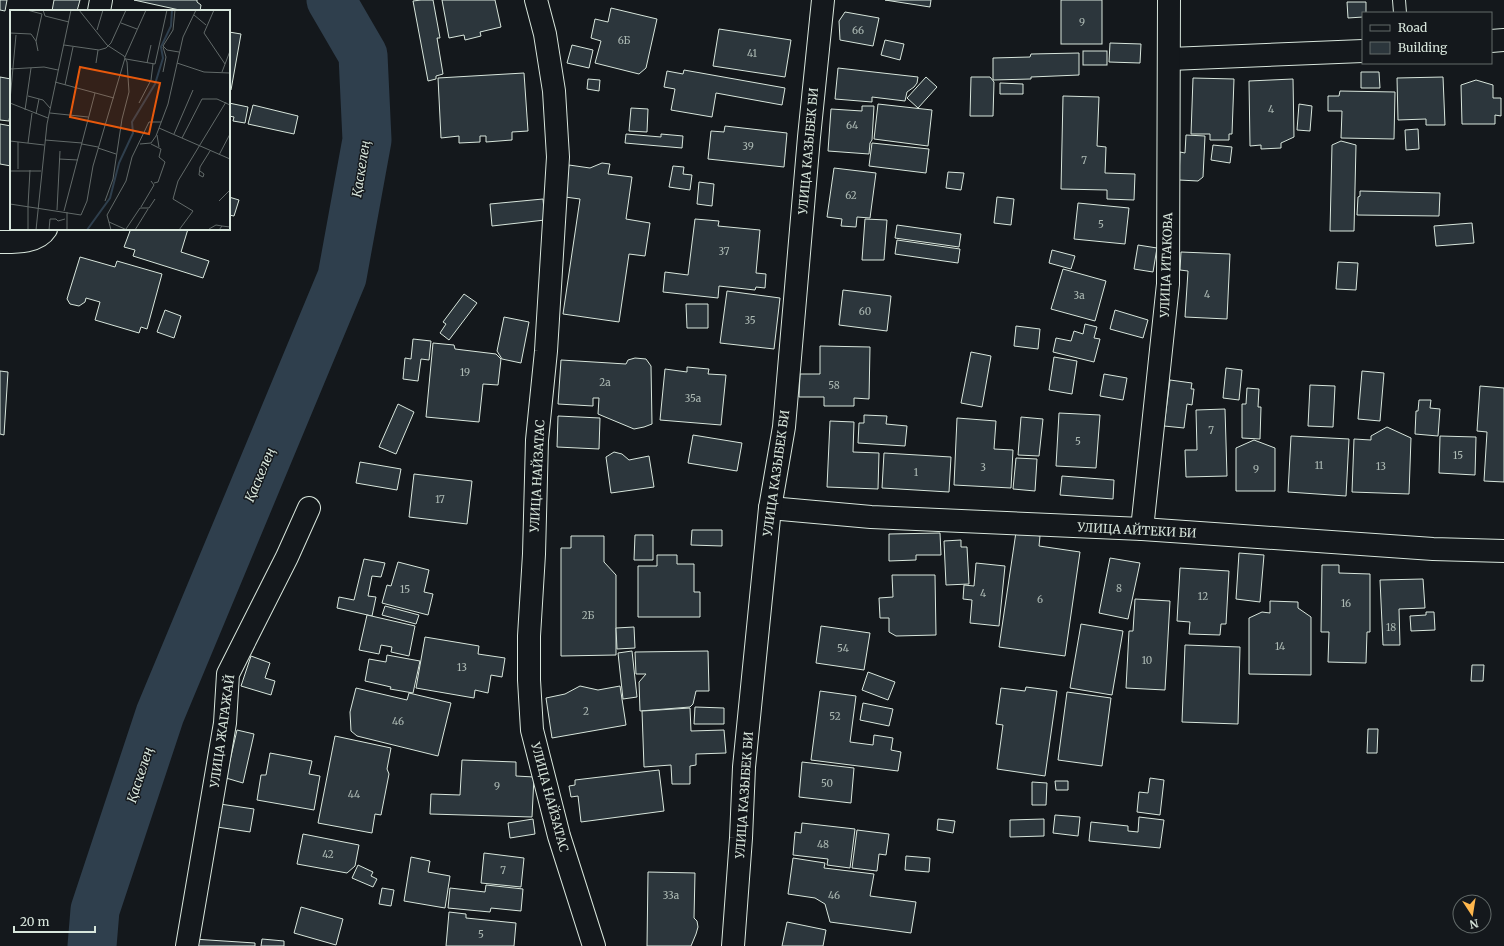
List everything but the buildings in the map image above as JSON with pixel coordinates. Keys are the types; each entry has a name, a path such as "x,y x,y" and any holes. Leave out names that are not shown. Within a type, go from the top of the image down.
{"street":[{"path":"99,10 101,0"},
{"name":"УЛИЦА НАЙЗАТАС","path":"536,0 545,34 554,91 558,157 546,351 537,440 534,554 529,636 529,680 532,730 559,836 594,946"},
{"name":"УЛИЦА КАЗЫБЕК БИ","path":"733,946 744,768 770,508 784,427 809,137 823,0"},
{"name":"УЛИЦА ИТАКОВА","path":"1142,529 1168,284 1170,60 1169,0"},
{"path":"1492,41 1504,40"},
{"path":"1170,60 1362,50"},
{"path":"0,242 21,242 42,236 45,230"},
{"name":"УЛИЦА ЖАГАЖАЙ","path":"187,946 225,723 228,674 287,557 309,508"},
{"name":"УЛИЦА АЙТЕКИ БИ","path":"770,508 871,517 1142,529 1433,549 1504,551"}],"lane":[{"path":"1399,0 1400,12"}],"waterway":[{"name":"Қаскелең","path":"92,946 95,910 160,714 342,277 367,140 363,55 331,0"}]}
